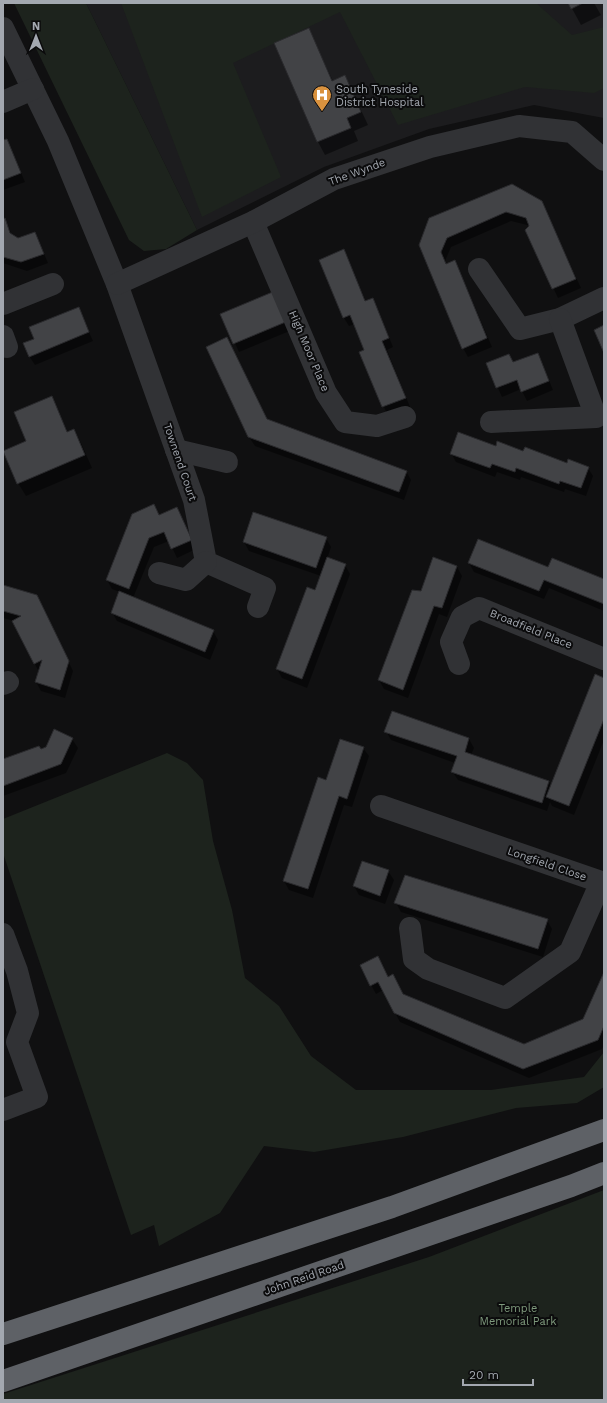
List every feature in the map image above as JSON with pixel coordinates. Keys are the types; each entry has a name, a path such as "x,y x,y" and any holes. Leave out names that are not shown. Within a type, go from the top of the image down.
{"highway":[{"path":"3,1334 392,1207 604,1130"},
{"name":"John Reid Road","path":"3,1381 571,1186 604,1173"}],"street":[{"name":"Townend Court","path":"3,28 58,141 117,284 194,500 206,562"},
{"path":"3,102 33,89"},
{"name":"The Wynde","path":"117,284 253,222 334,178 430,147 519,126 572,132 604,160"},
{"name":"High Moor Place","path":"253,222 326,393 345,422 377,426 405,417"},
{"path":"479,269 520,329 560,319 604,298"},
{"path":"3,304 53,284"},
{"path":"491,422 596,417 560,319"},
{"path":"176,450 227,462"},
{"path":"159,573 186,580 206,562 265,588 258,608"},
{"name":"Broadfield Place","path":"458,664 451,642 462,617 480,608 604,659"},
{"name":"Longfield Close","path":"381,806 602,879 570,952 505,998 428,969 414,959 410,928"},
{"path":"3,934 17,971 28,1013 10,1045 37,1097 3,1110"}],"shaded area":[{"name":"South Tyneside District Hospital","path":"86,3 604,3 604,118 534,105 429,129 324,167 197,230"}],"green space":[{"path":"14,3 86,3 197,230 166,249 144,251 129,240"},
{"name":"South Tyneside District Hospital","path":"121,3 536,3 572,35 604,27 604,88 594,93 525,87 398,125 340,12 233,63 281,177 202,217"},
{"path":"167,753 187,763 203,780 213,841 232,910 245,978 279,1006 311,1056 356,1090 491,1090 584,1077 604,1052 604,1087 577,1103 516,1108 403,1137 314,1152 264,1146 220,1213 159,1246 154,1225 131,1235 3,853 3,819"},
{"name":"Temple Memorial Park","path":"604,1190 604,1400 3,1400 3,1394 429,1257"}],"building":[{"path":"568,3 583,3 571,9"},
{"path":"309,28 332,81 345,75 361,112 347,118 351,128 317,142 274,43"},
{"path":"7,139 21,173 3,180 3,140"},
{"path":"512,184 542,201 576,279 552,289 525,230 529,226 526,218 506,212 447,238 441,252 446,264 455,260 487,338 462,349 419,245 429,218"},
{"path":"5,218 10,233 18,238 35,232 44,254 21,262 3,257 3,219"},
{"path":"344,249 365,301 373,298 389,338 382,341 406,398 382,407 359,352 364,350 350,315 343,318 319,260"},
{"path":"275,291 288,321 233,344 220,314"},
{"path":"79,307 89,332 29,357 23,343 34,339 29,327"},
{"path":"604,325 604,353 594,330"},
{"path":"227,337 267,419 407,471 399,492 248,437 206,347"},
{"path":"538,353 549,381 521,392 517,380 496,388 486,363 509,354 513,362"},
{"path":"52,396 67,432 74,429 85,455 17,484 3,451 26,441 14,412"},
{"path":"458,432 496,446 497,441 523,451 525,447 567,463 568,459 589,467 581,488 560,481 559,484 516,468 515,472 492,464 490,468 450,454"},
{"path":"154,504 159,515 177,507 192,540 171,549 164,532 149,538 129,589 106,580 132,514"},
{"path":"253,512 327,537 316,568 243,542"},
{"path":"478,539 548,567 552,558 604,579 604,604 544,580 539,591 468,563"},
{"path":"327,557 346,564 302,679 276,669 307,587 315,590"},
{"path":"433,557 457,566 442,608 434,606 403,690 378,680 412,590 421,591"},
{"path":"3,585 37,595 69,661 60,690 35,682 42,660 34,664 12,621 21,616 3,611"},
{"path":"119,591 214,630 205,652 111,613"},
{"path":"595,674 604,678 604,719 569,806 546,797"},
{"path":"392,711 469,738 465,752 549,781 542,803 451,772 457,756 384,732"},
{"path":"54,729 73,738 61,764 3,786 3,759 39,746 41,749 46,747"},
{"path":"340,739 364,747 347,799 339,796 308,889 283,881 318,777 326,780"},
{"path":"362,861 389,870 380,896 353,886"},
{"path":"405,875 548,919 538,949 394,903"},
{"path":"378,956 388,977 393,974 403,994 524,1044 583,1019 604,972 604,1026 598,1040 523,1069 394,1013 378,982 370,986 360,965"}],"place":[{"name":"South Tyneside District Hospital","path":"322,112"}]}
